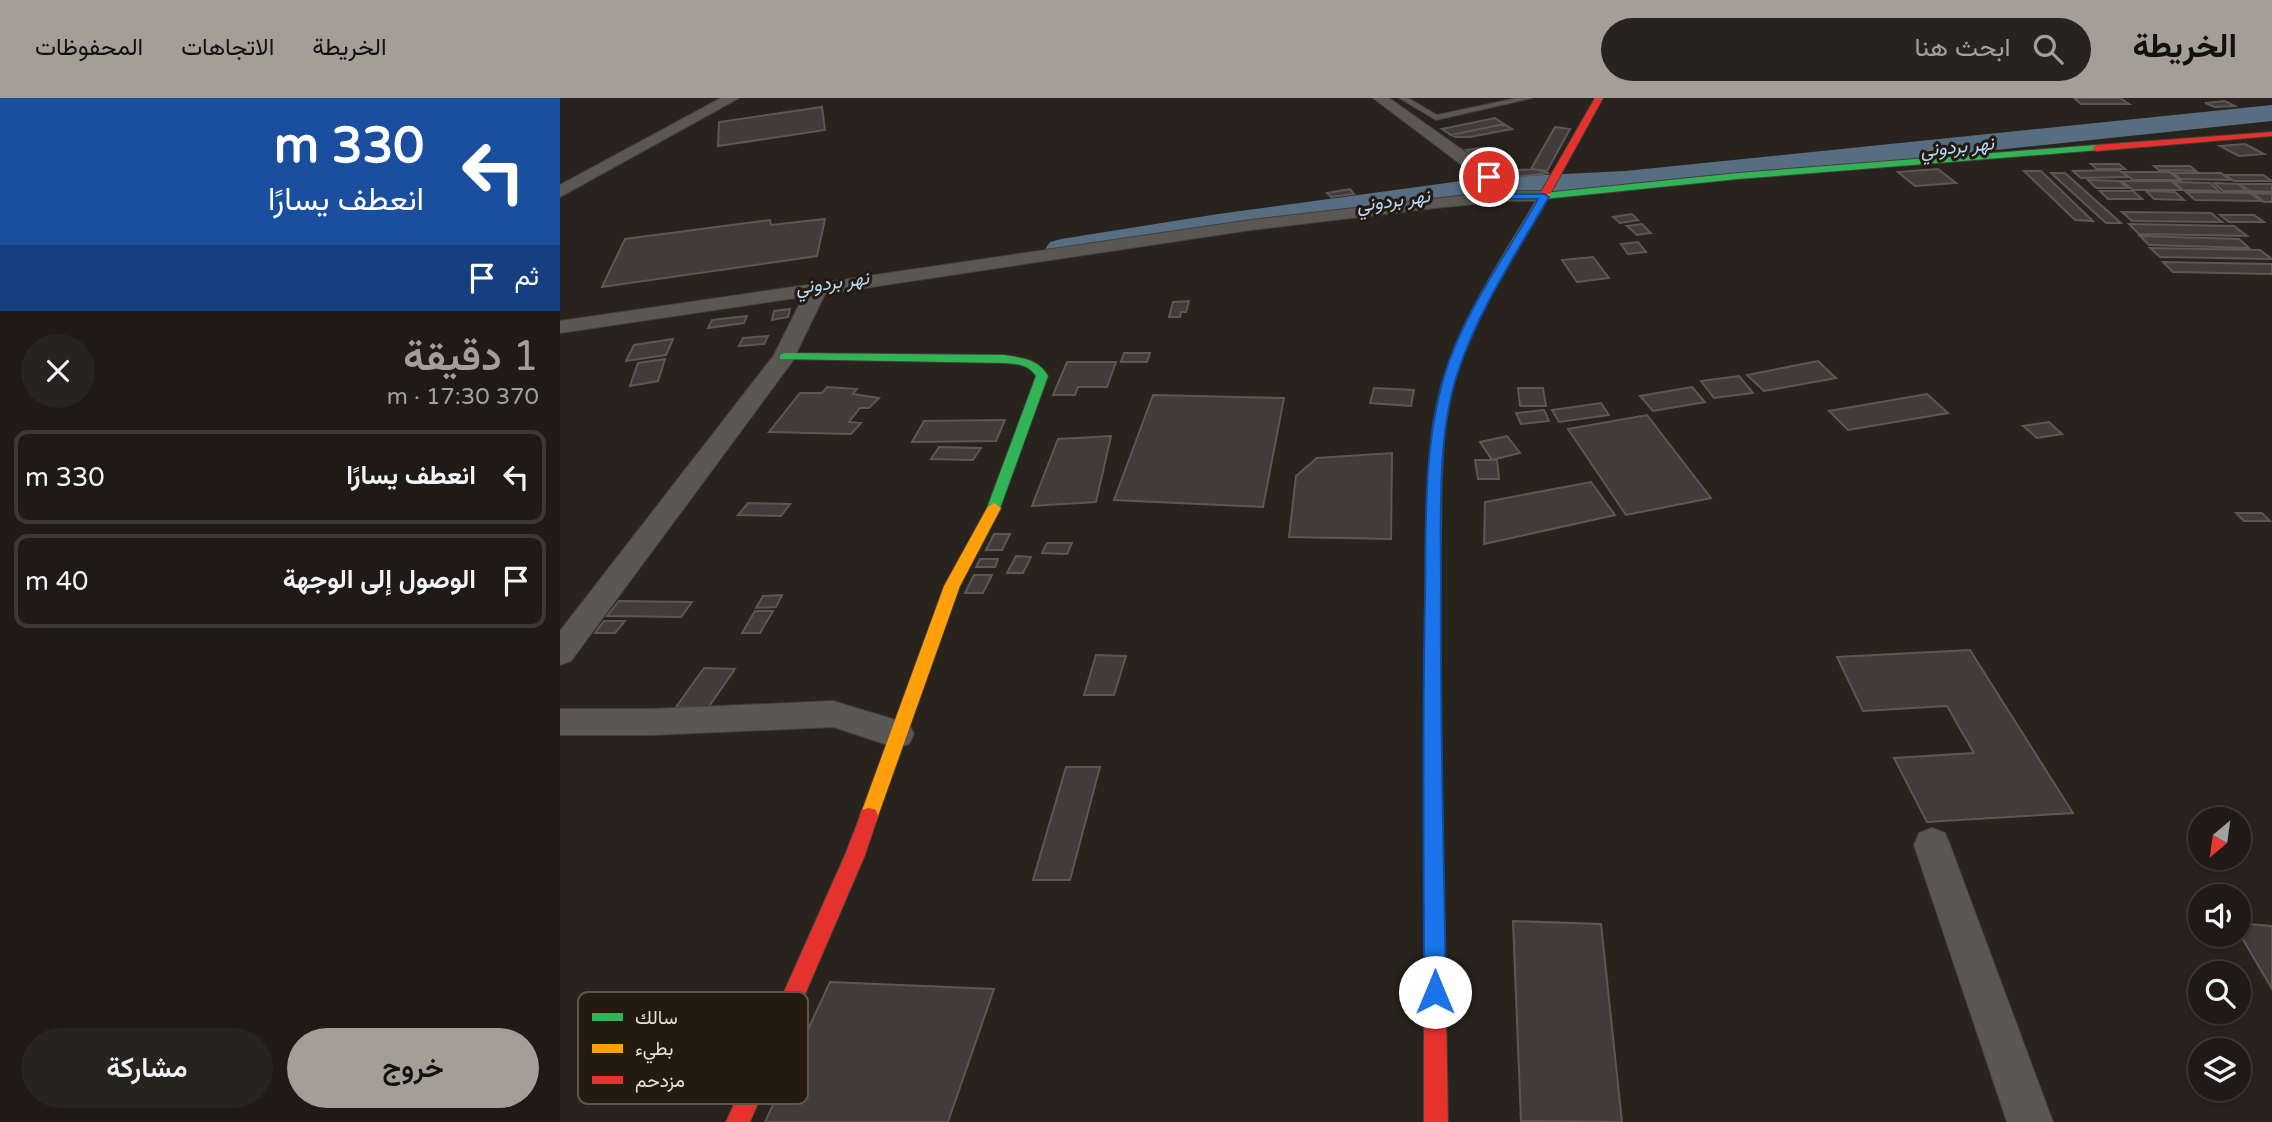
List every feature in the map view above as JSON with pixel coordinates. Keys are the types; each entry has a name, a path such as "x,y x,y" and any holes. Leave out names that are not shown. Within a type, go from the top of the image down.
{"street":[{"path":"560,192 733,98"},
{"path":"1380,98 1498,187"},
{"path":"1436,1122 1432,672 1434,527 1440,425 1450,376 1468,330 1599,98"},
{"path":"560,327 1498,187 1546,193 2272,134"},
{"path":"560,653 784,358 817,290"},
{"path":"784,358 1004,359 1031,363 1041,370 1042,376 991,516 952,586 855,855 795,992"},
{"path":"560,722 652,722 833,714 897,734"},
{"path":"1932,845 2030,1122"},
{"path":"738,1122 746,1104"}],"lane":[{"path":"1403,98 1436,118 1528,98"}],"building":[{"path":"2074,98 2120,98 2129,104 2081,104"},
{"path":"2225,101 2235,106 2215,107 2205,103"},
{"path":"822,107 825,130 718,146 719,122"},
{"path":"1495,118 1504,124 1451,135 1442,129"},
{"path":"1504,124 1512,129 1470,137 1451,135"},
{"path":"1555,127 1570,129 1547,171 1531,169"},
{"path":"2245,144 2264,154 2239,156 2220,146"},
{"path":"1481,148 1488,154 1473,156 1466,150"},
{"path":"2091,164 2119,164 2125,169 2097,169"},
{"path":"2154,166 2190,166 2196,171 2159,170"},
{"path":"1534,169 1549,173 1499,179 1495,172"},
{"path":"1938,169 1956,183 1915,186 1898,172"},
{"path":"2119,170 2128,177 2081,178 2073,171"},
{"path":"2024,171 2041,171 2093,221 2075,220"},
{"path":"2123,172 2169,172 2180,180 2133,180"},
{"path":"2051,173 2065,173 2121,223 2106,223"},
{"path":"2173,173 2221,173 2230,180 2181,179"},
{"path":"2225,175 2263,175 2272,181 2234,181"},
{"path":"2088,180 2119,181 2128,188 2096,188"},
{"path":"2122,181 2171,181 2182,190 2133,190"},
{"path":"2174,182 2210,183 2219,191 2183,190"},
{"path":"2214,183 2238,184 2247,191 2223,191"},
{"path":"2239,184 2272,184 2272,192 2250,191"},
{"path":"1350,189 1354,194 1331,197 1327,193"},
{"path":"2100,191 2133,191 2142,199 2108,199"},
{"path":"2146,191 2175,192 2184,200 2154,199"},
{"path":"2186,192 2250,193 2261,201 2195,200"},
{"path":"2253,193 2272,194 2272,202 2264,202"},
{"path":"2122,212 2211,213 2222,222 2132,221"},
{"path":"1632,214 1638,220 1620,223 1613,217"},
{"path":"2220,215 2254,215 2264,222 2229,222"},
{"path":"825,219 817,256 602,287 625,239 770,220 771,225"},
{"path":"1642,224 1651,233 1637,235 1627,226"},
{"path":"2129,224 2234,226 2247,236 2139,234"},
{"path":"2140,236 2239,239 2249,248 2149,245"},
{"path":"1638,242 1646,252 1628,254 1621,244"},
{"path":"2150,248 2260,250 2272,259 2160,257"},
{"path":"1593,257 1609,278 1577,282 1562,260"},
{"path":"2163,262 2272,264 2272,274 2173,272"},
{"path":"1189,301 1186,312 1181,312 1180,317 1169,317 1173,302"},
{"path":"790,309 788,317 772,320 774,311"},
{"path":"747,316 744,323 708,328 712,320"},
{"path":"768,336 764,344 739,346 743,338"},
{"path":"673,339 666,355 626,361 634,345"},
{"path":"1124,353 1150,353 1147,362 1121,362"},
{"path":"665,359 658,381 630,386 638,363"},
{"path":"1818,361 1836,378 1764,391 1747,375"},
{"path":"1067,362 1116,362 1107,387 1078,387 1075,395 1053,395"},
{"path":"1739,376 1753,393 1714,398 1701,381"},
{"path":"827,387 857,389 853,394 879,398 869,408 860,408 849,422 861,423 851,434 769,432 800,393 822,393"},
{"path":"1692,387 1705,402 1653,411 1640,396"},
{"path":"1374,388 1414,390 1411,406 1370,403"},
{"path":"1518,388 1543,388 1546,406 1520,406"},
{"path":"1927,394 1948,413 1848,430 1829,411"},
{"path":"1153,395 1284,398 1263,507 1114,500"},
{"path":"1601,403 1609,415 1559,422 1552,410"},
{"path":"1544,410 1549,421 1521,424 1516,413"},
{"path":"1647,415 1711,498 1626,515 1568,429"},
{"path":"1005,420 996,441 912,442 924,421"},
{"path":"2049,422 2062,434 2037,438 2023,426"},
{"path":"1111,436 1096,502 1032,506 1058,439"},
{"path":"1507,436 1520,453 1492,460 1480,442"},
{"path":"939,447 981,448 973,460 931,459"},
{"path":"1392,453 1391,539 1289,537 1296,476 1317,458"},
{"path":"1475,460 1497,460 1499,479 1478,479"},
{"path":"1591,482 1615,515 1484,544 1485,502"},
{"path":"748,503 790,504 781,516 738,515"},
{"path":"2236,513 2262,513 2270,521 2244,521"},
{"path":"994,534 1010,534 1002,550 986,550"},
{"path":"1047,543 1072,543 1067,554 1042,553"},
{"path":"1016,556 1031,557 1023,573 1007,573"},
{"path":"980,559 998,559 995,567 976,567"},
{"path":"974,575 992,575 983,593 965,593"},
{"path":"782,595 776,607 756,608 763,596"},
{"path":"619,601 692,602 681,617 607,616"},
{"path":"755,611 773,611 760,633 742,633"},
{"path":"604,621 625,621 615,633 595,633"},
{"path":"1970,650 2073,813 1927,822 1894,758 1974,753 1947,706 1863,711 1837,657"},
{"path":"1096,655 1126,656 1114,695 1084,695"},
{"path":"704,668 735,669 708,708 676,707"},
{"path":"1066,767 1100,767 1070,880 1033,880"},
{"path":"1513,921 1601,924 1622,1122 1521,1121"},
{"path":"2251,924 2272,926 2272,989 2247,947 2251,947"},
{"path":"830,982 994,989 948,1122 765,1122 773,1104 808,1104 808,1029"}],"waterway":[{"name":"نهر بردوني","path":"1061,249 1218,223 1483,187 1625,180 2272,113"}],"traffic: fast":[{"path":"1544,196 1738,176 2096,148"},
{"path":"784,357 1004,359 1026,362 1035,367 1042,376 994,508"}],"traffic: slow":[{"path":"1434,543 1438,435 1451,374 1482,304 1545,194"},
{"path":"869,816 952,586 994,508"}],"traffic: jam":[{"path":"1545,194 1599,98"},
{"path":"2096,148 2272,134"},
{"path":"1434,543 1432,672 1436,1122"},
{"path":"795,992 855,855 869,816"},
{"path":"738,1122 746,1104"}],"route":[{"path":"1435,992 1432,648 1434,527 1440,425 1450,376 1468,330 1544,197 1506,197 1489,177"}]}
